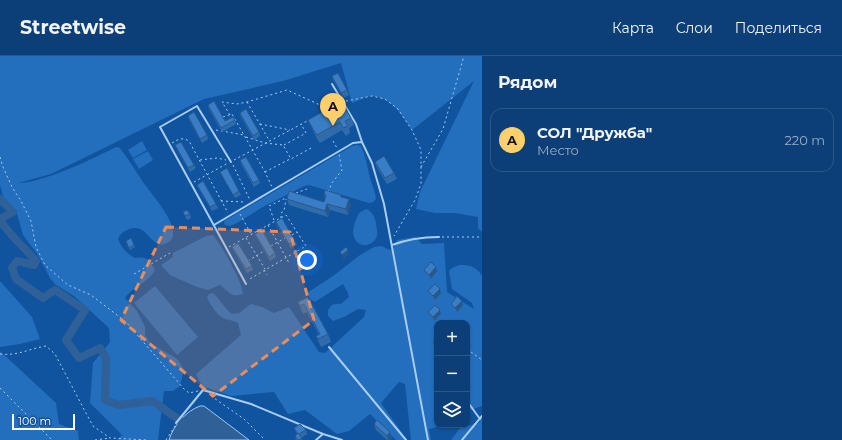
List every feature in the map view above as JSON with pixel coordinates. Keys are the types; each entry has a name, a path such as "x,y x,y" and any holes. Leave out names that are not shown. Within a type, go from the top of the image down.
{"lane":[{"path":"332,84 356,124 362,142 372,163 384,204 428,440"},
{"path":"231,162 198,106 160,127 246,283"},
{"path":"214,225 353,143 362,142"},
{"path":"392,245 402,241 422,237 439,237"},
{"path":"329,347 406,440"},
{"path":"176,423 203,390 251,404 323,434 342,440"},
{"path":"470,405 480,419"},
{"path":"462,440 482,416"},
{"path":"316,440 323,434"}],"path":[{"path":"421,168 443,129 464,56"},
{"path":"272,190 265,172 246,137 232,114 230,115 222,102 237,104 288,90 329,109"},
{"path":"247,102 270,141"},
{"path":"222,117 230,115"},
{"path":"259,124 291,130"},
{"path":"246,137 265,143 283,145 306,133 301,124"},
{"path":"212,129 220,132 244,135"},
{"path":"169,144 180,138 184,138 189,141 230,215"},
{"path":"327,195 332,183 342,170 339,152 333,141"},
{"path":"283,145 291,159"},
{"path":"265,172 313,147"},
{"path":"0,157 9,181 31,221 36,240 36,247 45,265 68,285 91,295 126,322 189,392 203,390"},
{"path":"199,160 217,158 231,162 251,202"},
{"path":"275,221 268,206 307,189"},
{"path":"281,218 281,213 284,211 286,198"},
{"path":"221,200 251,202"},
{"path":"238,210 252,234"},
{"path":"246,283 306,246 284,211"},
{"path":"226,248 286,215"},
{"path":"268,225 289,263"},
{"path":"291,235 297,232"},
{"path":"246,237 267,275"},
{"path":"439,237 482,237"},
{"path":"270,247 285,238"},
{"path":"248,260 264,251"},
{"path":"134,274 170,253"},
{"path":"0,354 15,355 46,346 55,354 94,426 110,438"},
{"path":"470,351 482,360"},
{"path":"0,388 52,440"},
{"path":"209,394 244,419 265,440"},
{"path":"166,440 176,423"},
{"path":"96,440 110,438 148,440"}],"highlighted area":[{"path":"166,227 290,232 314,320 213,396 121,320"}],"shaded area":[{"path":"0,56 482,56 482,232 478,228 478,217 455,213 435,213 416,209 420,192 474,81 412,130 396,108 380,97 368,96 352,103 341,63 283,81 204,99 51,174 18,183 54,175 116,147 120,148 170,221 173,237 169,242 162,245 152,240 138,228 133,228 126,231 121,234 118,239 123,248 129,254 135,258 142,257 147,259 155,270 125,298 137,311 145,327 145,335 150,343 176,358 184,370 180,386 173,391 164,391 158,440 117,440 122,435 90,403 93,363 110,342 109,328 74,296 56,285 50,278 38,255 23,235 17,214 3,196 0,185"},
{"path":"142,141 147,150 133,158 128,150"},
{"path":"352,146 361,146 366,160 376,199 373,202 369,203 309,185 304,186 261,208 237,223 230,226 225,225 224,221"},
{"path":"148,151 153,160 139,169 133,159"},
{"path":"366,209 374,216 377,236 375,240 369,244 362,245 356,241 353,234 353,228 359,213"},
{"path":"213,235 231,264 243,294 230,294 220,285 208,290 197,287 170,275 161,265 173,257 173,253 206,236"},
{"path":"415,237 422,244 444,243 447,292 474,309 472,303 452,289 449,271 457,266 467,265 476,269 482,276 482,406 470,410 470,320 434,320 434,428 429,429 431,440 411,440 405,384 399,382 381,403 407,440 396,440 370,414 349,431 337,434 305,410 288,414 274,392 231,396 202,386 196,374 241,335 238,323 223,318 215,311 207,297 209,294 213,293 232,314 239,313 251,304 262,307 274,313 289,307 319,352 325,353 364,317 366,310 358,309 333,321 328,316 328,310 331,306 341,304 349,297 343,284 315,302 310,299 307,293 333,276 360,255 374,247 381,246 390,250 393,249 397,240"},
{"path":"0,281 32,317 40,339 0,347"},
{"path":"155,286 198,337 177,355 134,303"},
{"path":"0,351 56,403 59,424 78,431 79,440 0,440"},
{"path":"200,406 204,406 249,440 169,440 177,424 185,415"},
{"path":"482,417 482,440 451,440 460,428 470,428 470,425 479,423"}],"building":[{"path":"338,73 347,90 341,93 332,76"},
{"path":"214,101 225,121 233,117 235,120 221,128 208,105"},
{"path":"343,104 351,118 345,121 348,126 343,128 340,122 317,135 308,120 331,107 333,109"},
{"path":"246,109 259,132 253,136 240,113"},
{"path":"194,112 207,135 200,139 188,116"},
{"path":"181,142 194,165 188,168 175,145"},
{"path":"384,156 394,173 385,178 375,162"},
{"path":"246,157 259,180 253,183 240,160"},
{"path":"227,168 239,191 233,195 220,172"},
{"path":"203,181 216,204 210,207 197,185"},
{"path":"325,190 349,199 346,209 327,204 325,211 287,199 289,191 324,202 326,195 324,195"},
{"path":"187,210 190,214 185,216 183,212"},
{"path":"282,218 295,241 289,244 276,222"},
{"path":"262,230 275,253 269,257 255,234"},
{"path":"131,238 134,245 129,248 126,241"},
{"path":"238,243 252,266 246,269 232,247"},
{"path":"346,247 348,250 342,255 340,252"},
{"path":"431,262 436,267 429,275 424,270"},
{"path":"435,284 440,289 433,296 428,291"},
{"path":"457,296 462,301 455,308 451,304"},
{"path":"308,297 328,334 318,339 316,336 320,334 304,304 300,306 298,302"},
{"path":"435,305 440,310 433,317 428,312"},
{"path":"377,420 390,432 387,436 374,424"},
{"path":"300,424 306,430 298,434 294,428"},
{"path":"298,433 302,438 299,440 295,436"}],"waterway":[{"path":"0,199 13,212 0,219"},
{"path":"0,220 36,261 34,265 17,261 12,268 16,279 43,298 55,290 85,310 66,340 79,358 100,348 106,358 105,400 119,405 153,401 186,425"}],"place":[{"name":"СОЛ \"Дружба\"","path":"333,126"}]}
